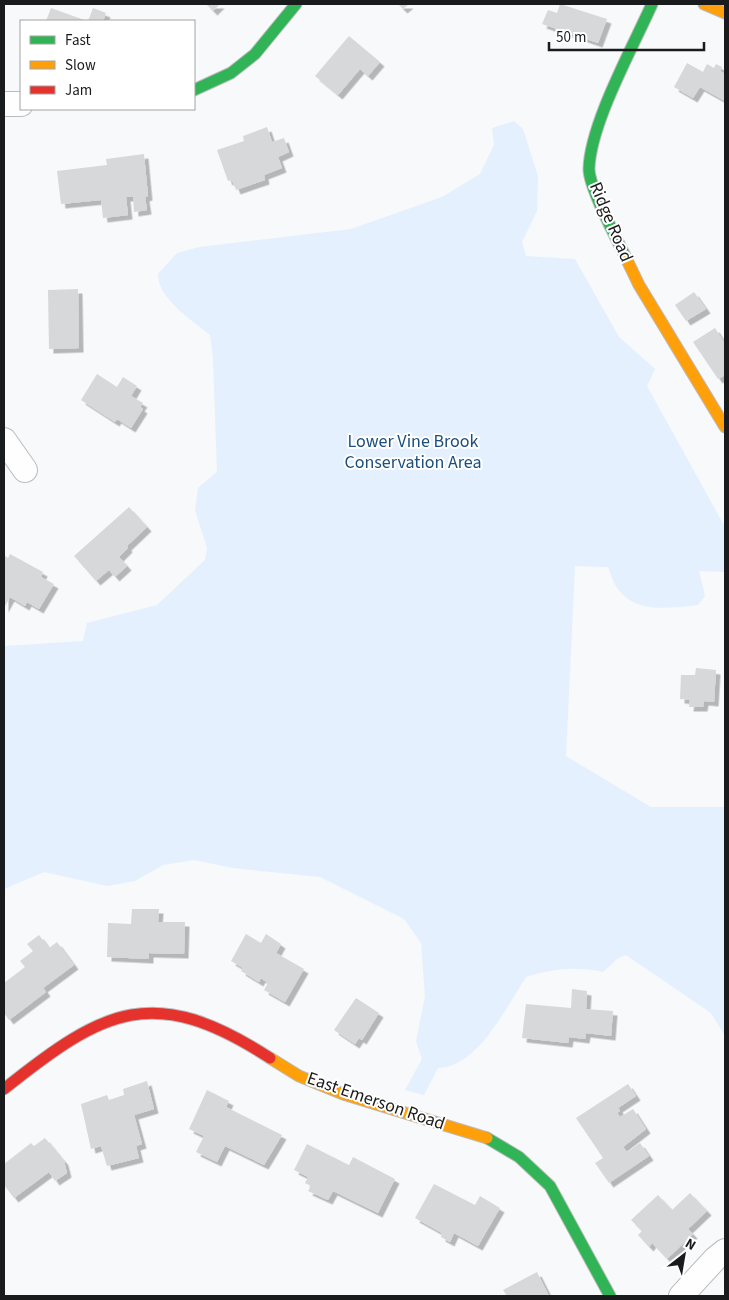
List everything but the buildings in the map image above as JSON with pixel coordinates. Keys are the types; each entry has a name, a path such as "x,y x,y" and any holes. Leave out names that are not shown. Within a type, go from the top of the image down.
{"street":[{"path":"195,90 231,73 255,54 296,4"},
{"name":"Ridge Road","path":"652,4 596,126 589,170 601,206 639,285 725,427"},
{"path":"704,4 725,13"},
{"path":"4,104 20,104"},
{"path":"4,440 25,470"},
{"name":"East Emerson Road","path":"4,1089 56,1049 96,1026 128,1015 166,1015 194,1019 226,1032 313,1083 389,1110 497,1143 520,1158 537,1171 550,1186 610,1296"},
{"path":"680,1296 725,1251"}],"green space":[{"name":"Lower Vine Brook Conservation Area","path":"514,121 523,129 538,176 537,211 522,242 526,256 575,259 619,337 655,369 647,386 725,527 725,572 699,571 705,596 698,605 665,608 644,606 625,597 613,581 608,567 575,566 566,756 651,807 725,807 725,1036 711,1013 626,955 617,959 603,972 564,969 526,977 500,1019 478,1047 466,1058 452,1065 438,1068 424,1095 405,1090 422,1059 416,1041 425,996 421,943 404,919 320,877 233,868 194,860 163,865 135,881 107,886 44,872 4,889 4,646 83,641 87,623 157,605 205,560 207,548 195,510 198,488 217,472 213,358 210,335 177,308 159,283 158,274 177,253 199,247 351,229 442,197 480,174 494,145 492,128"}],"traffic: fast":[{"path":"195,90 231,73 255,54 296,4"},
{"path":"626,258 598,200 590,178 589,169 591,151 604,108 652,4"},
{"path":"487,1138 519,1157 550,1186 610,1296"}],"traffic: slow":[{"path":"704,4 725,13"},
{"path":"626,258 639,285 725,427"},
{"path":"270,1058 299,1076 343,1094 487,1138"}],"traffic: jam":[{"path":"4,1089 72,1039 102,1024 131,1015 161,1013 194,1020 229,1034 270,1058"}]}
